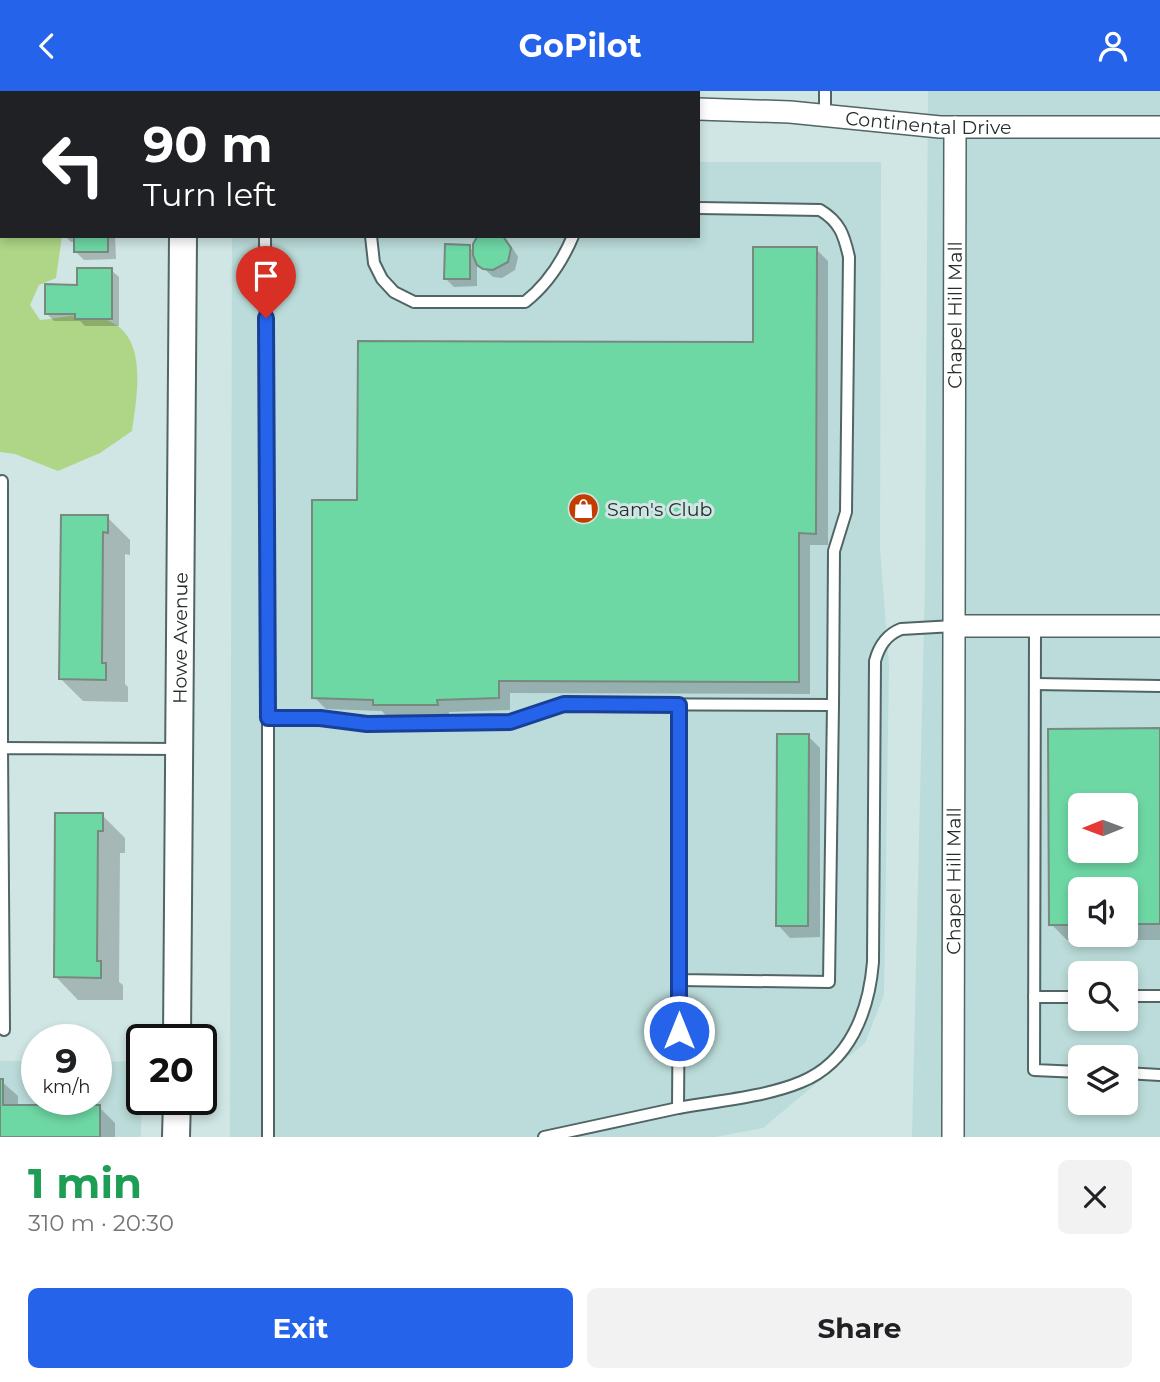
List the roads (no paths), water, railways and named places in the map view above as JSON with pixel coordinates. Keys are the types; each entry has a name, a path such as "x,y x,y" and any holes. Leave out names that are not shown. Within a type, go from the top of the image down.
{"street":[{"name":"Continental Drive","path":"700,109 955,127 1160,127"},
{"name":"Chapel Hill Mall","path":"953,1137 955,127"},
{"name":"Howe Avenue","path":"177,1024 183,238"},
{"path":"954,626 1160,626"},
{"path":"176,1137 177,1115"}],"lane":[{"path":"825,91 825,116"},
{"path":"679,981 829,982 834,551 846,512 849,257 841,227 820,210 700,208"},
{"path":"265,238 268,1137"},
{"path":"371,238 374,263 382,279 394,292 414,302 525,302 539,291 554,272 572,238"},
{"path":"2,481 4,1030"},
{"path":"544,1137 803,1082 826,1066 842,1050 858,1028 871,987 875,661 882,643 896,631 954,626"},
{"path":"1035,626 1034,1070 1068,1071"},
{"path":"1035,684 1160,687"},
{"path":"268,718 320,718 367,724 510,722 564,704 833,705"},
{"path":"678,1108 679,705"},
{"path":"2,748 180,749"},
{"path":"1138,996 1160,996"},
{"path":"1034,997 1068,997"},
{"path":"1138,1074 1160,1075"}],"place":[{"name":"Sam's Club","path":"584,509"}]}
